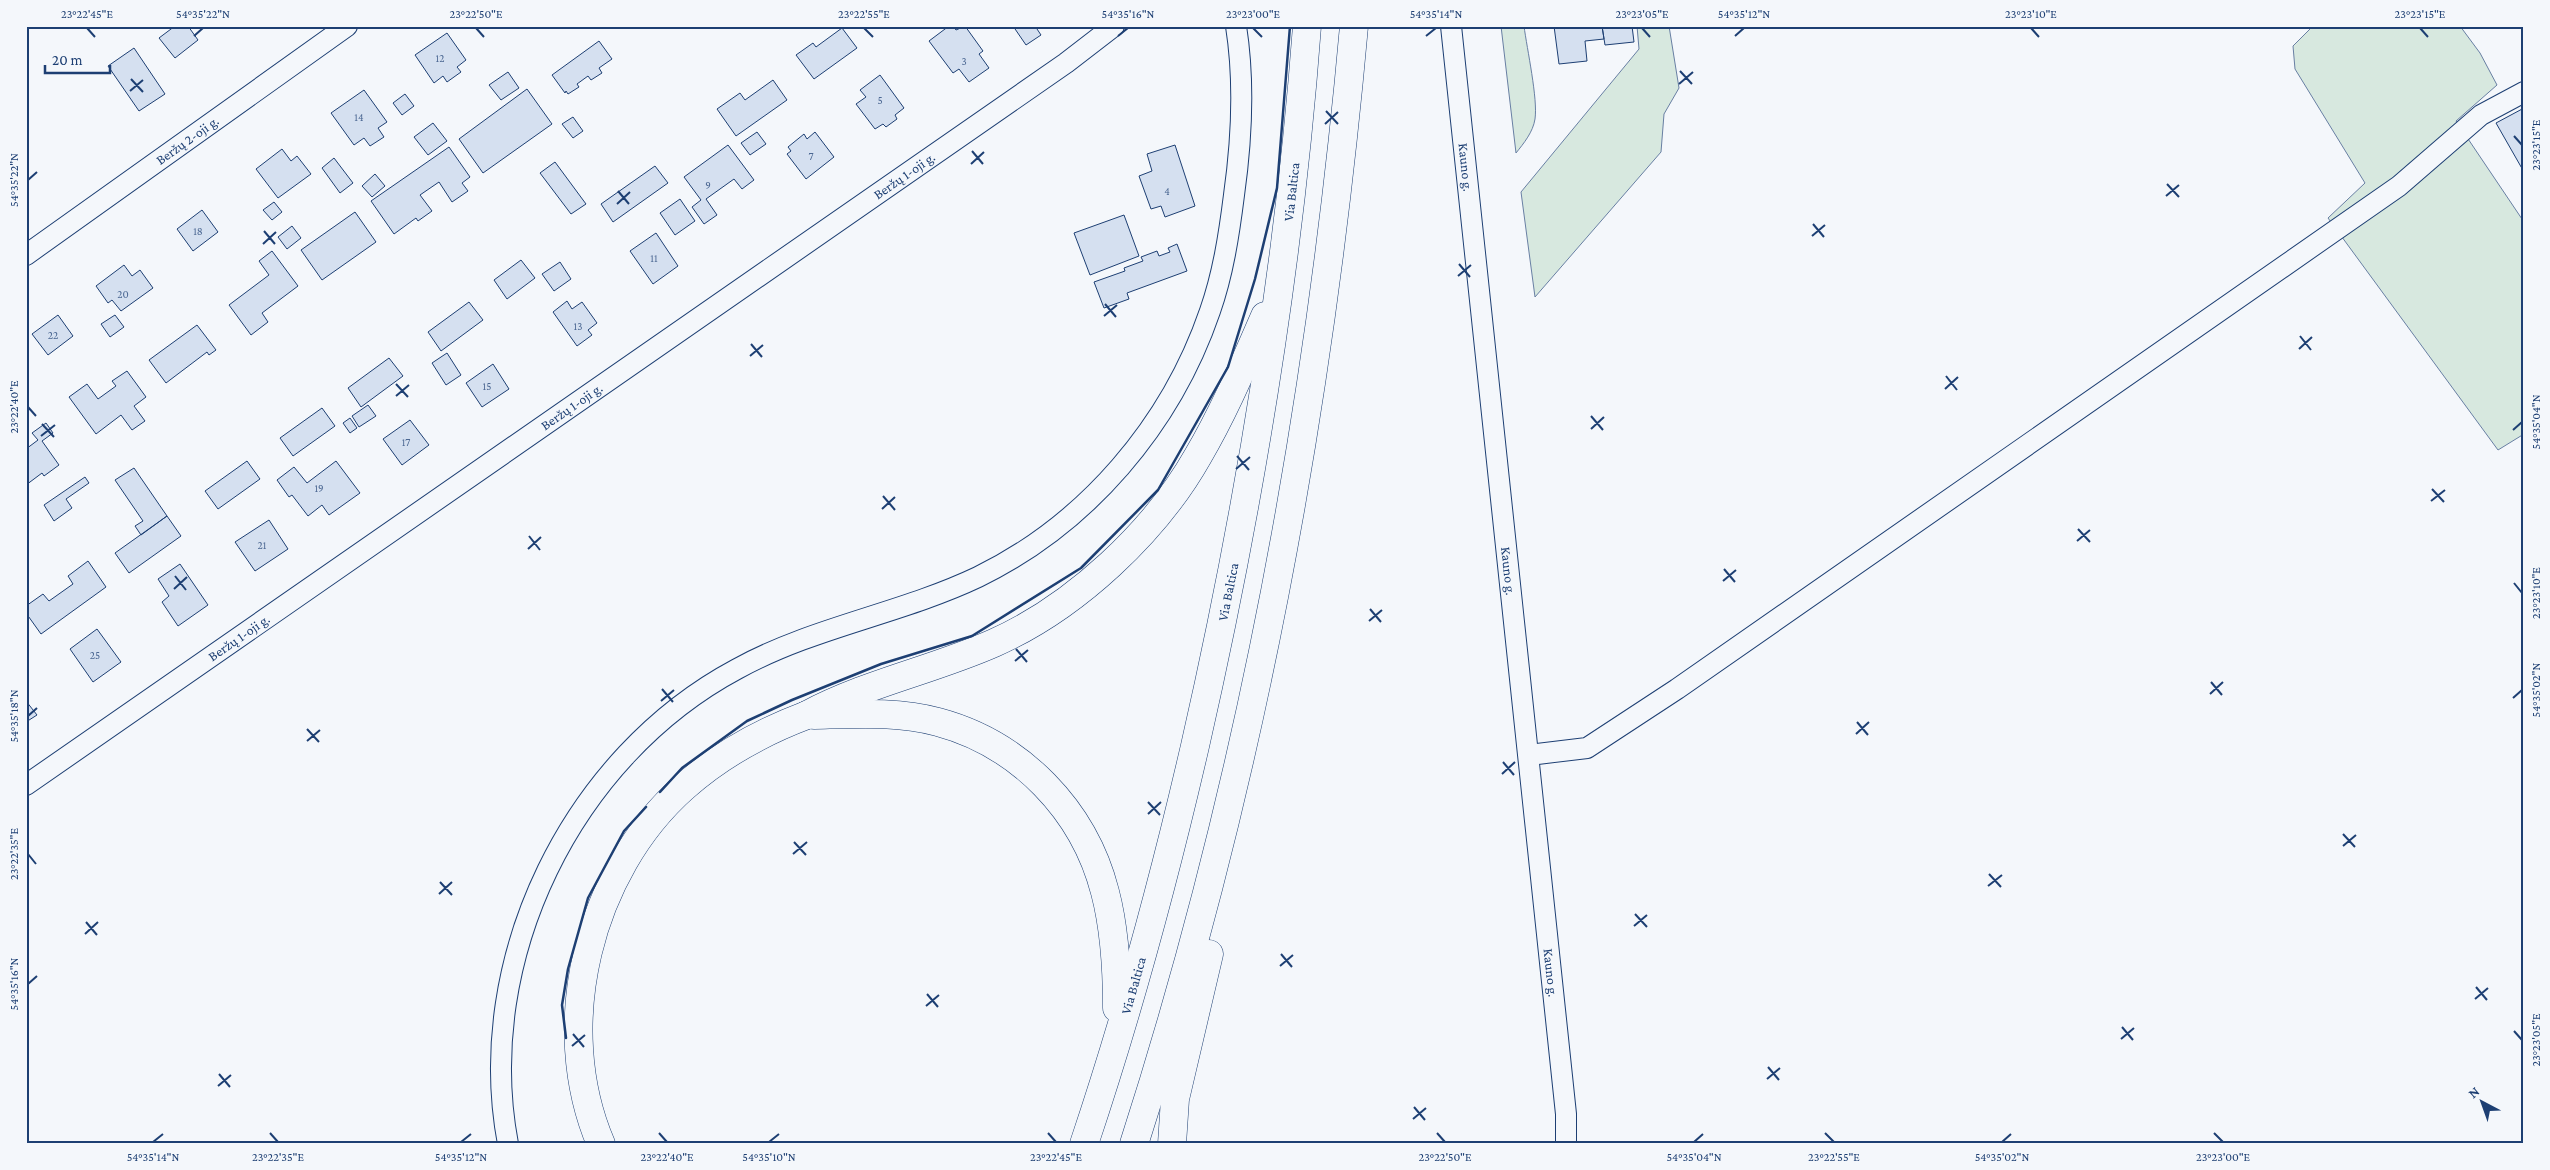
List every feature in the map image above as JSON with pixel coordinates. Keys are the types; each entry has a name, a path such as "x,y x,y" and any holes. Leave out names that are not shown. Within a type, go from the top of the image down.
{"main road":[{"name":"Via Baltica","path":"1084,1144 1117,1037 1180,808 1211,676 1241,524 1279,286 1307,26"},
{"path":"1134,1144 1191,955 1232,797 1246,738 1295,496 1319,346 1343,152 1354,26"},
{"path":"601,1144 589,1106 582,1073 580,1029 584,967 593,932 605,898 639,837 684,787 737,747 772,729 808,715 840,697 956,659 997,642 1043,615 1108,566 1140,535 1173,495 1198,458 1220,417 1279,286"},
{"path":"808,715 873,714 905,716 938,722 973,734 1000,748 1028,769 1054,794 1083,835 1096,863 1105,892 1117,973 1117,1037"},
{"path":"1172,1144 1175,1098 1220,905 1232,797"}],"street":[{"name":"Beržų 2-oji g.","path":"26,255 347,26"},
{"name":"Beržų 1-oji g.","path":"26,785 715,309 1066,63 1114,26"},
{"path":"508,1144 503,1090 502,1050 506,1010 514,964 526,922 557,850 582,808 608,775 666,717 733,671 805,637 940,593 980,575 1020,553 1081,508 1134,451 1158,418 1197,345 1223,265 1240,153 1242,63 1236,26"},
{"name":"Kauno g.","path":"1451,26 1566,1114 1566,1144"},
{"path":"1529,755 1587,748 1677,689 2399,186 2481,115 2524,92"},
{"name":"Kauno g.","path":"1566,1114 1574,1144"}],"shaded area":[{"path":"1501,26 1524,26 1534,87 1536,110 1534,124 1528,137 1516,153"},
{"path":"1637,26 1669,26 1679,88 1664,114 1661,152 1535,297 1521,192 1639,49"},
{"path":"2313,26 2460,26 2480,53 2497,85 2456,121 2524,222 2524,434 2498,450 2328,218 2365,183 2295,69 2293,46"}],"building":[{"path":"175,26 188,26 198,40 175,58 159,38"},
{"path":"949,26 953,26 956,30 965,26 983,51 979,54 989,68 969,82 959,69 953,73 929,41"},
{"path":"1013,26 1035,26 1041,35 1026,45"},
{"path":"1554,26 1602,26 1604,39 1585,41 1587,61 1559,64"},
{"path":"1602,26 1632,26 1634,42 1605,45"},
{"path":"842,28 857,48 814,79 796,55 813,43 816,47"},
{"path":"447,33 466,60 457,67 461,72 447,82 443,76 434,83 415,55"},
{"path":"599,41 612,59 599,68 602,73 591,80 588,76 577,84 579,87 568,94 566,91 565,93 552,75"},
{"path":"134,48 165,94 139,111 108,66"},
{"path":"508,72 519,88 501,100 489,85"},
{"path":"880,75 904,108 895,115 897,119 886,127 883,124 875,129 856,104 866,97 860,90"},
{"path":"773,80 787,100 736,136 717,109 740,93 745,100"},
{"path":"527,89 552,124 483,173 459,139"},
{"path":"364,90 387,122 378,128 384,137 370,146 364,138 354,145 331,113"},
{"path":"405,94 414,106 402,115 393,103"},
{"path":"2524,108 2524,172 2496,123"},
{"path":"573,117 583,131 573,138 562,124"},
{"path":"433,123 447,141 428,155 414,137"},
{"path":"757,132 766,144 750,155 741,143"},
{"path":"815,132 834,157 806,179 787,154 791,151 788,147 804,134 807,139"},
{"path":"728,145 754,180 742,189 734,179 706,199 717,215 704,224 692,207 701,200 684,177"},
{"path":"1175,145 1195,206 1165,217 1161,206 1151,209 1139,176 1152,171 1147,154"},
{"path":"449,147 470,177 462,183 468,191 452,202 439,182 420,195 432,211 418,221 416,218 394,234 371,201"},
{"path":"282,149 291,161 297,156 311,174 278,198 256,169"},
{"path":"334,158 353,183 340,193 322,168"},
{"path":"555,162 586,204 571,214 540,173"},
{"path":"655,166 668,183 613,222 601,204"},
{"path":"375,174 385,186 372,197 362,186"},
{"path":"680,199 695,221 675,235 660,213"},
{"path":"274,202 282,212 272,220 263,210"},
{"path":"202,210 218,232 193,251 177,229"},
{"path":"355,212 376,242 322,280 301,250"},
{"path":"1124,215 1139,256 1090,275 1074,233"},
{"path":"292,226 301,238 287,249 278,237"},
{"path":"656,233 678,266 653,284 630,251"},
{"path":"1177,244 1187,271 1127,293 1129,299 1104,308 1094,282 1125,271 1124,268 1143,261 1141,257 1157,251 1159,256 1170,252 1168,248"},
{"path":"272,251 298,286 262,313 268,322 251,335 229,305 269,275 259,261"},
{"path":"521,260 535,278 507,299 494,280"},
{"path":"560,262 571,279 554,291 542,274"},
{"path":"124,265 132,276 140,270 153,288 121,311 112,300 108,303 96,286"},
{"path":"567,301 572,309 582,302 597,323 588,330 592,335 577,346 553,312"},
{"path":"469,302 483,320 441,351 428,332"},
{"path":"58,315 73,336 48,355 32,334"},
{"path":"115,315 124,327 110,337 101,324"},
{"path":"197,325 216,350 209,355 207,352 166,383 149,360"},
{"path":"447,353 461,375 446,385 432,363"},
{"path":"389,358 403,376 361,407 348,388"},
{"path":"493,364 509,389 482,407 466,383"},
{"path":"127,371 146,397 134,406 145,421 132,430 121,415 96,434 69,397 87,384 98,399 116,386 112,381"},
{"path":"368,405 376,416 359,427 352,416"},
{"path":"322,408 335,426 293,456 280,438"},
{"path":"350,418 357,428 350,433 343,423"},
{"path":"410,420 429,445 402,465 383,439"},
{"path":"46,423 53,433 42,441 59,465 44,476 42,473 26,485 26,449 38,440 32,433"},
{"path":"247,461 260,479 218,509 205,491"},
{"path":"336,461 360,493 329,515 322,505 308,516 292,495 289,497 277,480 294,467 307,483"},
{"path":"134,468 167,516 141,535 135,526 143,521 115,480"},
{"path":"85,477 89,483 66,499 72,508 54,521 44,505"},
{"path":"167,516 181,536 129,573 115,553"},
{"path":"269,520 288,549 255,571 235,542"},
{"path":"88,561 106,587 41,634 26,613 26,606 43,594 49,601 73,584 68,576"},
{"path":"180,564 208,605 178,626 162,602 169,596 158,579"},
{"path":"97,629 121,662 93,682 70,649"},
{"path":"26,701 37,715 26,722"}],"wall":[{"path":"660,792 682,768 747,721 792,700 881,664 972,636 1081,568 1158,490 1228,367 1255,279 1277,188 1290,26"},
{"path":"566,1038 562,1005 568,969 588,898 624,831 646,807"}]}
